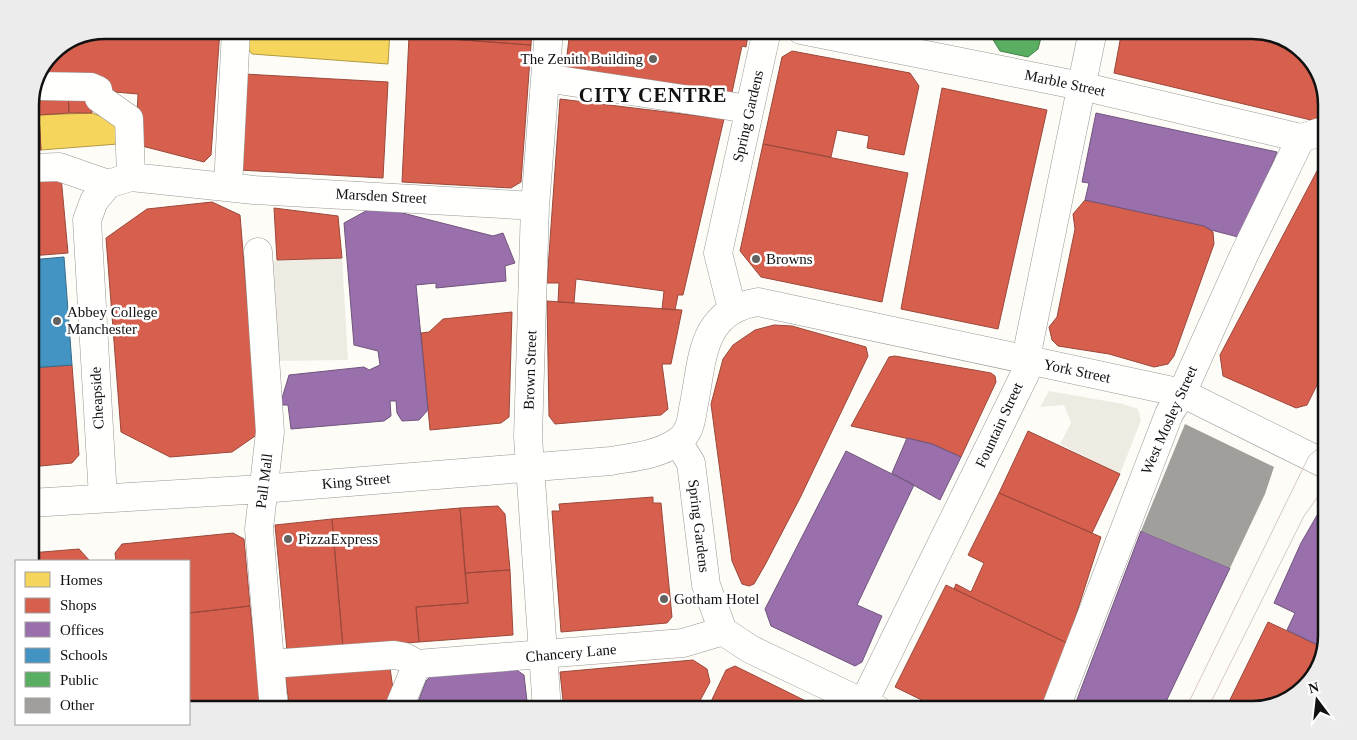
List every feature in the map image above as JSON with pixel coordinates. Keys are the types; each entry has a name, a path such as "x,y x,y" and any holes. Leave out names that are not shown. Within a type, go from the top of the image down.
{"street":[{"path":"228,187 236,39"},
{"name":"Brown Street","path":"547,701 542,654 528,437 535,206 548,39"},
{"name":"Spring Gardens","path":"732,309 718,253 765,39"},
{"name":"Marble Street","path":"846,39 1081,86 1301,138"},
{"name":"Fountain Street","path":"870,701 1025,374 1091,39"},
{"path":"545,78 749,109"},
{"path":"42,86 91,87 98,90 99,98 129,119 119,180"},
{"path":"1301,138 1318,133"},
{"name":"West Mosley Street","path":"1058,701 1169,414 1182,393 1244,255 1301,138"},
{"name":"Marsden Street","path":"39,168 59,167 119,180 535,206"},
{"name":"Cheapside","path":"103,498 87,220 94,201 119,180"},
{"name":"Pall Mall","path":"258,252 270,432 262,489 259,529 273,701"},
{"name":"York Street","path":"732,309 758,302 1182,393 1318,461"},
{"path":"678,442 690,430 708,335 718,320 732,309"},
{"name":"Spring Gardens","path":"678,442 690,463 706,584 723,631"},
{"name":"King Street","path":"39,502 262,489 642,456 678,442"},
{"path":"723,631 750,649 853,701"},
{"name":"Chancery Lane","path":"418,664 683,643 723,631"},
{"path":"270,664 394,655 405,657 418,664 402,701"}],"shaded area":[{"path":"342,258 348,360 266,361 259,261"},
{"path":"1049,391 1123,404 1138,409 1141,420 1120,474 1060,444 1071,423 1064,405 1040,407"}],"building: Homes":[{"path":"249,39 389,39 388,64 252,54 248,49"},
{"path":"92,113 116,122 118,144 41,150 39,115"}],"building: Shops":[{"path":"219,39 211,155 204,162 142,146 136,137 138,94 103,91 44,81 58,58 68,50 92,40"},
{"path":"409,39 450,39 531,45 521,182 511,188 402,182"},
{"path":"450,39 531,39 531,45"},
{"name":"The Zenith Building","path":"569,39 747,39 746,47 742,46 731,97 565,72"},
{"path":"1120,39 1261,39 1289,50 1302,61 1315,84 1318,115 1315,121 1114,73"},
{"path":"792,51 910,73 919,86 904,155 867,148 869,136 837,130 831,157 763,144 782,57"},
{"path":"244,74 388,82 383,178 239,170"},
{"path":"942,88 1047,110 998,329 901,309"},
{"path":"68,90 69,113 39,115 40,92"},
{"path":"68,91 90,91 92,113 69,113"},
{"path":"560,99 724,119 683,295 678,295 675,310 662,309 664,291 576,279 574,303 558,302 559,283 547,283"},
{"path":"39,115 41,150 39,150"},
{"path":"763,144 908,173 882,302 761,277 740,251"},
{"path":"1318,169 1318,383 1307,405 1296,408 1223,376 1220,355"},
{"path":"61,176 68,253 39,255 39,177"},
{"path":"1085,200 1204,226 1213,232 1214,244 1174,356 1168,364 1154,367 1109,354 1058,346 1052,340 1049,327 1057,317 1075,229 1073,214"},
{"path":"212,202 240,215 258,434 232,452 170,457 121,432 106,238 147,209"},
{"path":"274,208 338,216 342,258 277,260"},
{"path":"547,301 682,310 671,364 662,364 668,409 661,415 555,424 549,416"},
{"path":"512,312 509,417 501,423 430,430 421,333 429,332 443,319"},
{"path":"774,325 792,326 866,347 868,356 800,498 754,584 749,586 742,584 732,561 711,404 723,359 733,345 755,330"},
{"path":"895,356 991,373 995,376 996,382 961,457 932,444 851,426 889,357"},
{"path":"72,365 79,455 72,463 39,466 39,367"},
{"path":"1028,431 1120,474 1092,533 999,493"},
{"path":"999,493 1101,537 1067,643 954,589 956,584 971,592 984,563 968,555"},
{"path":"653,497 653,503 661,503 672,617 667,623 561,632 552,511 560,511 559,504"},
{"path":"498,506 505,514 510,570 465,573 460,508"},
{"path":"460,508 468,603 416,607 419,642 343,648 332,519"},
{"path":"332,519 343,648 287,651 275,525"},
{"path":"233,533 244,539 250,606 190,613 190,560 116,560 115,553 122,544"},
{"path":"79,549 89,560 39,560 39,552"},
{"path":"510,570 513,635 419,642 416,607 468,603 465,573"},
{"path":"946,585 1067,643 1044,701 924,701 895,687"},
{"path":"250,606 261,701 190,701 190,613"},
{"path":"1268,622 1318,645 1305,675 1292,675 1292,688 1269,699 1229,701"},
{"path":"693,660 707,669 710,682 700,701 563,701 560,672"},
{"path":"389,661 394,696 391,701 289,701 284,668"},
{"path":"735,666 806,701 711,701 726,670"}],"building: Offices":[{"path":"1096,113 1277,152 1242,238 1211,230 1204,226 1085,200 1089,183 1082,182"},
{"path":"375,206 493,236 503,233 515,263 505,266 506,281 436,288 436,283 416,285 428,410 419,420 402,421 397,413 396,401 390,401 391,416 384,421 291,429 288,405 280,405 289,375 364,367 369,370 380,365 378,351 354,345 344,223"},
{"path":"907,438 932,444 961,457 940,500 892,473"},
{"path":"846,451 914,485 857,605 882,616 862,662 855,666 771,626 765,609"},
{"path":"1318,514 1318,645 1287,630 1295,613 1274,603 1301,543"},
{"path":"1141,531 1230,568 1166,701 1076,701"},
{"path":"512,667 524,675 527,701 418,701 426,681 431,676"}],"building: Schools":[{"path":"64,257 72,365 39,367 39,259"}],"building: Public":[{"path":"993,39 1041,39 1038,49 1028,57 1000,51"}],"building: Other":[{"path":"1185,424 1274,467 1265,494 1230,568 1141,531"}],"tram line":[{"path":"1189,701 1309,456 1318,448"},
{"path":"1212,701 1304,516 1318,497"}],"place":[{"name":"The Zenith Building","path":"653,59"},
{"name":"Browns","path":"756,259"},
{"name":"Abbey College Manchester","path":"57,321"},
{"name":"PizzaExpress","path":"288,539"},
{"name":"Gotham Hotel","path":"664,599"}],"district":[{"name":"CITY CENTRE","path":"653,95"}]}
